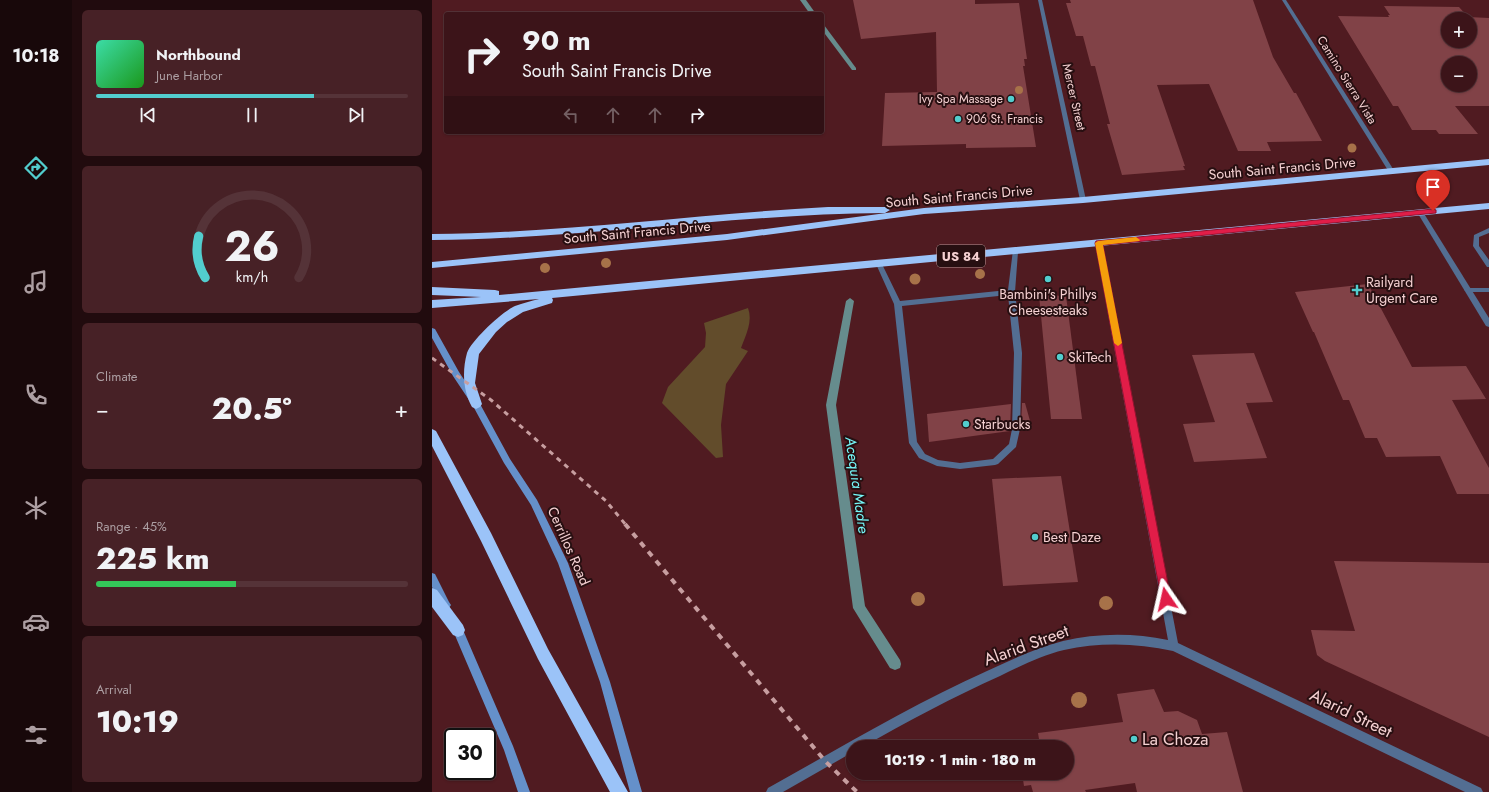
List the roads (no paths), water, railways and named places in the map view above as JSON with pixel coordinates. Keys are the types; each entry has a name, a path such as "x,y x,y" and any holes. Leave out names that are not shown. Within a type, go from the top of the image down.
{"highway":[{"name":"South Saint Francis Drive","path":"432,265 727,237 924,211 1083,200 1489,162"},
{"name":"US 84","path":"432,304 1015,252 1489,206"},
{"path":"432,237 483,238 533,235 735,216 836,209 924,211"},
{"path":"476,404 469,383 473,353 492,329 519,309 540,302 594,290"},
{"path":"432,291 543,295"},
{"path":"432,434 486,537 543,654 619,792"},
{"path":"432,595 458,630"}],"main road":[{"name":"Cerrillos Road","path":"432,332 456,374 476,404 507,461 534,503 563,563 605,682 636,792"},
{"path":"432,577 458,630 509,750 524,792"}],"street":[{"name":"Mercer Street","path":"1040,0 1083,200"},
{"name":"Camino Sierra Vista","path":"1284,0 1392,172"},
{"path":"1420,212 1489,324"},
{"path":"1489,230 1476,236 1476,246 1489,265"},
{"path":"1098,243 1174,646"},
{"path":"879,264 898,304 913,443 922,456 937,463 960,466 995,462 1013,445 1016,429 1018,353 1011,292 1015,252"},
{"path":"1468,290 1489,290"},
{"path":"898,304 1011,292"},
{"name":"Alarid Street","path":"772,792 972,682 1032,656 1071,644 1117,638 1153,641 1174,646 1477,792"}],"waterway":[{"name":"Acequia Madre","path":"803,0 812,12"},
{"name":"Acequia Madre","path":"824,29 854,69"},
{"name":"Acequia Madre","path":"850,301 831,405 859,608 895,664"}],"railway":[{"path":"432,358 491,400 606,501 626,525"},
{"path":"625,524 826,762 857,792"}],"place":[{"name":"Ivy Spa Massage","path":"1011,99"},
{"name":"906 St. Francis","path":"958,119"},
{"name":"Bambini's Phillys Cheesesteaks","path":"1048,279"},
{"name":"Railyard Urgent Care","path":"1357,290"},
{"name":"SkiTech","path":"1060,357"},
{"name":"Starbucks","path":"966,424"},
{"name":"Best Daze","path":"1035,537"},
{"name":"La Choza","path":"1134,739"}]}
